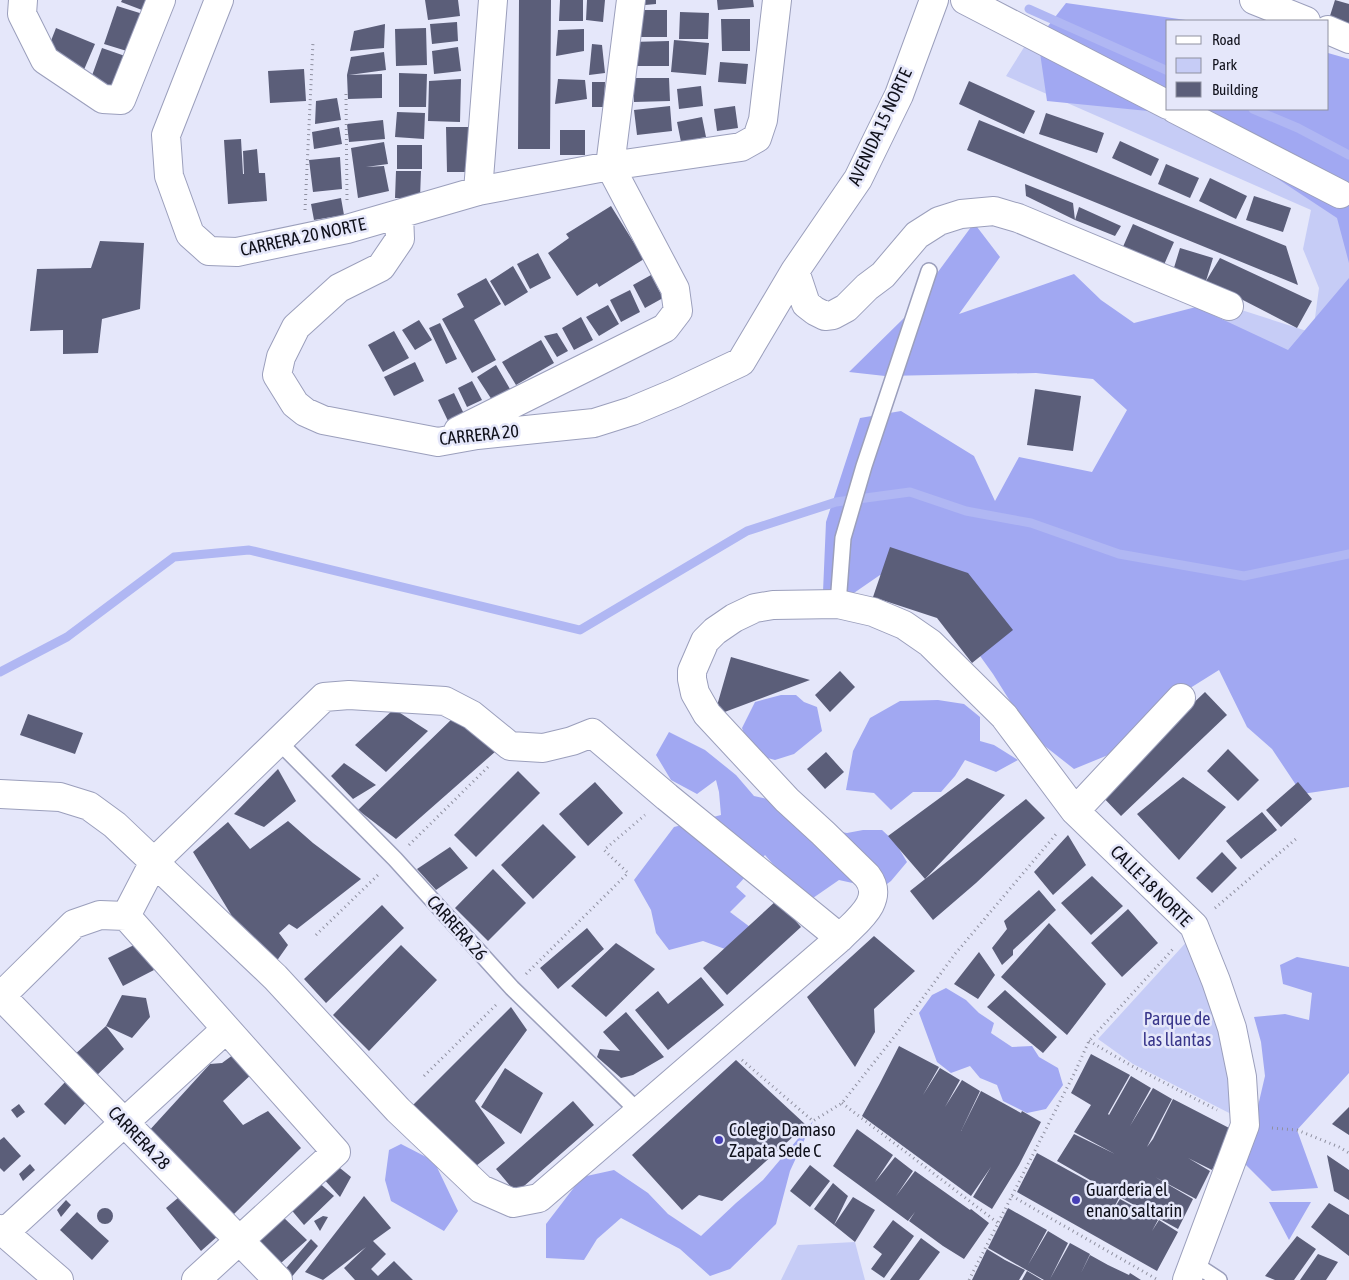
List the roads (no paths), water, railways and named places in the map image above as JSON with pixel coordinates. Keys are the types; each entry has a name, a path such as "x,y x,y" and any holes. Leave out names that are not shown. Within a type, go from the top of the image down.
{"street":[{"path":"23,0 22,14 45,60 102,99 121,100 160,0"},
{"name":"CARRERA 20 NORTE","path":"219,0 166,135 169,176 190,234 209,250 237,252 348,229 478,191 610,166 740,147 757,138 764,120 777,0"},
{"path":"478,191 493,0"},
{"path":"438,442 665,328 678,311 675,289 610,166 631,0"},
{"name":"AVENIDA 15 NORTE","path":"795,271 858,179 898,95 934,0"},
{"path":"964,0 1166,104"},
{"path":"1254,0 1304,20"},
{"path":"1329,30 1349,39"},
{"path":"1176,110 1340,194"},
{"path":"795,271 806,304 815,312 825,316 834,315 846,308 867,287 883,275 917,235 940,221 961,214 994,211 1018,218 1229,306"},
{"name":"CARRERA 20","path":"398,214 400,239 381,266 339,288 296,327 281,357 277,375 295,404 305,412 323,420 438,442 477,435 594,423 632,411 741,362 795,271"},
{"name":"CALLE 18 NORTE","path":"0,794 60,797 90,806 115,825 275,977 398,1110 481,1189 513,1203 539,1198 840,938 869,908 874,898 872,883 867,876 787,800 707,714 695,693 692,671 705,641 715,631 734,618 755,608 773,605 838,604 873,612 904,625 930,643 1004,716 1075,811 1194,926 1232,1028 1242,1077 1245,1125 1190,1272"},
{"path":"126,916 154,862 324,697 348,695 444,701 472,715 510,746 543,748 572,741 592,733 667,797 840,938"},
{"path":"1075,811 1181,698"},
{"path":"0,996 74,924 100,914 126,916 336,1152 196,1280"},
{"name":"CARRERA 28","path":"0,996 278,1280"},
{"path":"59,1280 2,1231 226,1029"}],"lane":[{"path":"838,604 843,538 864,466 929,272"},
{"name":"CARRERA 26","path":"278,741 395,859 512,988 638,1112"},
{"path":"1190,1272 1219,1280"}],"waterway":[{"path":"1029,9 1166,70"},
{"path":"1255,110 1298,128 1349,155"},
{"path":"0,672 67,637 174,557 249,550 580,630 747,531 836,502 910,492 966,511 1031,523 1119,554 1244,576 1349,554"}],"place":[{"name":"Colegio Damaso Zapata Sede C","path":"719,1140"},
{"name":"Guarderia el enano saltarin","path":"1076,1200"}],"park label":[{"name":"Parque de las llantas","path":"1177,1029"}]}
